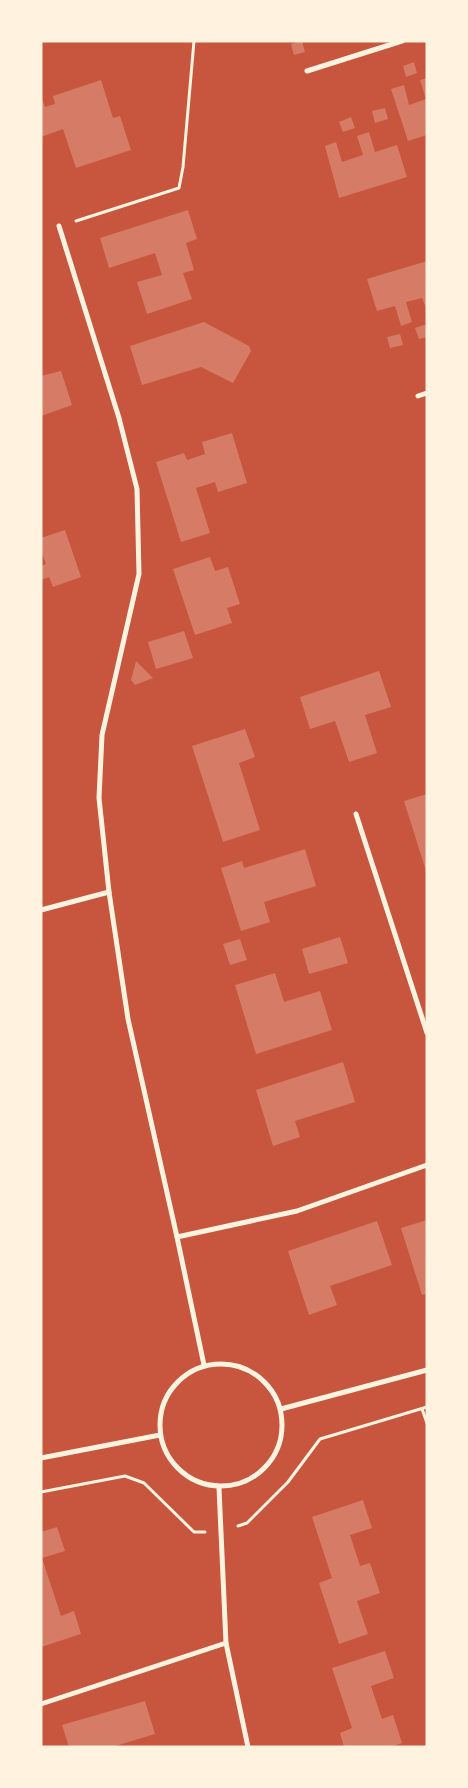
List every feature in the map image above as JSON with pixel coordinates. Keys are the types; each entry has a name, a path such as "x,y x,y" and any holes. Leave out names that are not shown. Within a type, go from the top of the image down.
{"street":[{"path":"307,71 402,41"},
{"path":"59,226 119,418 137,489 139,574 102,735 100,798 109,892 128,1019 204,1366"},
{"path":"418,396 427,393"},
{"path":"356,814 427,1033"},
{"path":"41,910 109,892"},
{"path":"177,1237 298,1211 427,1166"},
{"path":"223,1363 239,1366 257,1375 275,1394 281,1409 282,1438 269,1466 250,1481 219,1488 196,1483 178,1470 167,1456 160,1435 162,1408 169,1392 185,1375 204,1366 223,1363"},
{"path":"281,1409 427,1370"},
{"path":"41,1458 160,1435"},
{"path":"219,1488 226,1643 248,1747"},
{"path":"41,1704 226,1643"}],"path":[{"path":"59,226 179,188 183,167 194,41"},
{"path":"41,1492 125,1476 144,1483 194,1532 222,1531 247,1523 288,1482 320,1439 427,1407"},
{"path":"422,1409 427,1424"}],"building":[{"path":"302,41 305,52 294,55 291,44"},
{"path":"414,62 417,73 406,77 403,66"},
{"path":"427,78 427,135 408,141 391,89 404,85 409,105 426,99 420,80"},
{"path":"101,80 113,118 120,116 131,150 76,168 63,129 41,137 41,96 45,107 55,104 53,96"},
{"path":"385,108 388,119 375,123 372,111"},
{"path":"351,117 355,128 343,132 339,122"},
{"path":"369,132 375,152 397,145 407,177 339,198 325,146 336,142 342,162 363,155 357,136"},
{"path":"188,210 197,239 186,243 194,270 183,273 192,299 147,314 137,282 162,275 155,253 109,268 100,238"},
{"path":"427,261 427,310 422,298 406,302 412,322 401,326 395,306 377,311 367,279"},
{"path":"204,322 249,346 251,351 233,383 201,367 142,385 130,346"},
{"path":"427,324 427,337 419,339 415,328"},
{"path":"400,334 403,345 390,348 387,337"},
{"path":"61,371 72,405 41,416 41,376"},
{"path":"232,433 247,483 218,492 215,482 196,488 210,533 181,542 156,462 184,453 187,460 205,454 202,442"},
{"path":"65,530 81,577 53,587 49,577 41,580 41,566 46,564 41,550 41,538"},
{"path":"210,557 215,571 228,567 240,604 227,608 232,623 195,635 173,569"},
{"path":"184,631 193,658 156,669 148,642"},
{"path":"136,661 153,678 135,685 131,680"},
{"path":"379,671 391,707 365,715 377,753 349,762 335,721 310,729 300,697"},
{"path":"245,729 255,757 239,763 260,830 223,842 192,746"},
{"path":"427,794 427,871 426,871 404,801"},
{"path":"305,849 316,886 264,902 270,922 241,931 221,868 242,861 244,868"},
{"path":"340,937 348,963 309,974 302,949"},
{"path":"240,939 247,960 230,965 223,944"},
{"path":"275,973 284,1002 320,991 332,1030 256,1054 235,985"},
{"path":"343,1062 355,1102 295,1121 300,1137 273,1146 256,1090"},
{"path":"427,1220 427,1294 422,1295 401,1228"},
{"path":"377,1221 392,1265 330,1286 337,1305 309,1315 288,1251"},
{"path":"363,1500 372,1528 350,1535 360,1566 370,1563 380,1593 357,1601 368,1634 339,1644 319,1583 332,1578 312,1517"},
{"path":"57,1527 65,1551 42,1558 61,1616 74,1611 81,1634 41,1647 41,1532"},
{"path":"385,1651 394,1678 371,1686 382,1719 393,1715 402,1743 391,1747 344,1747 340,1733 352,1728 332,1668"},
{"path":"145,1701 155,1734 112,1747 69,1747 62,1725"}]}
